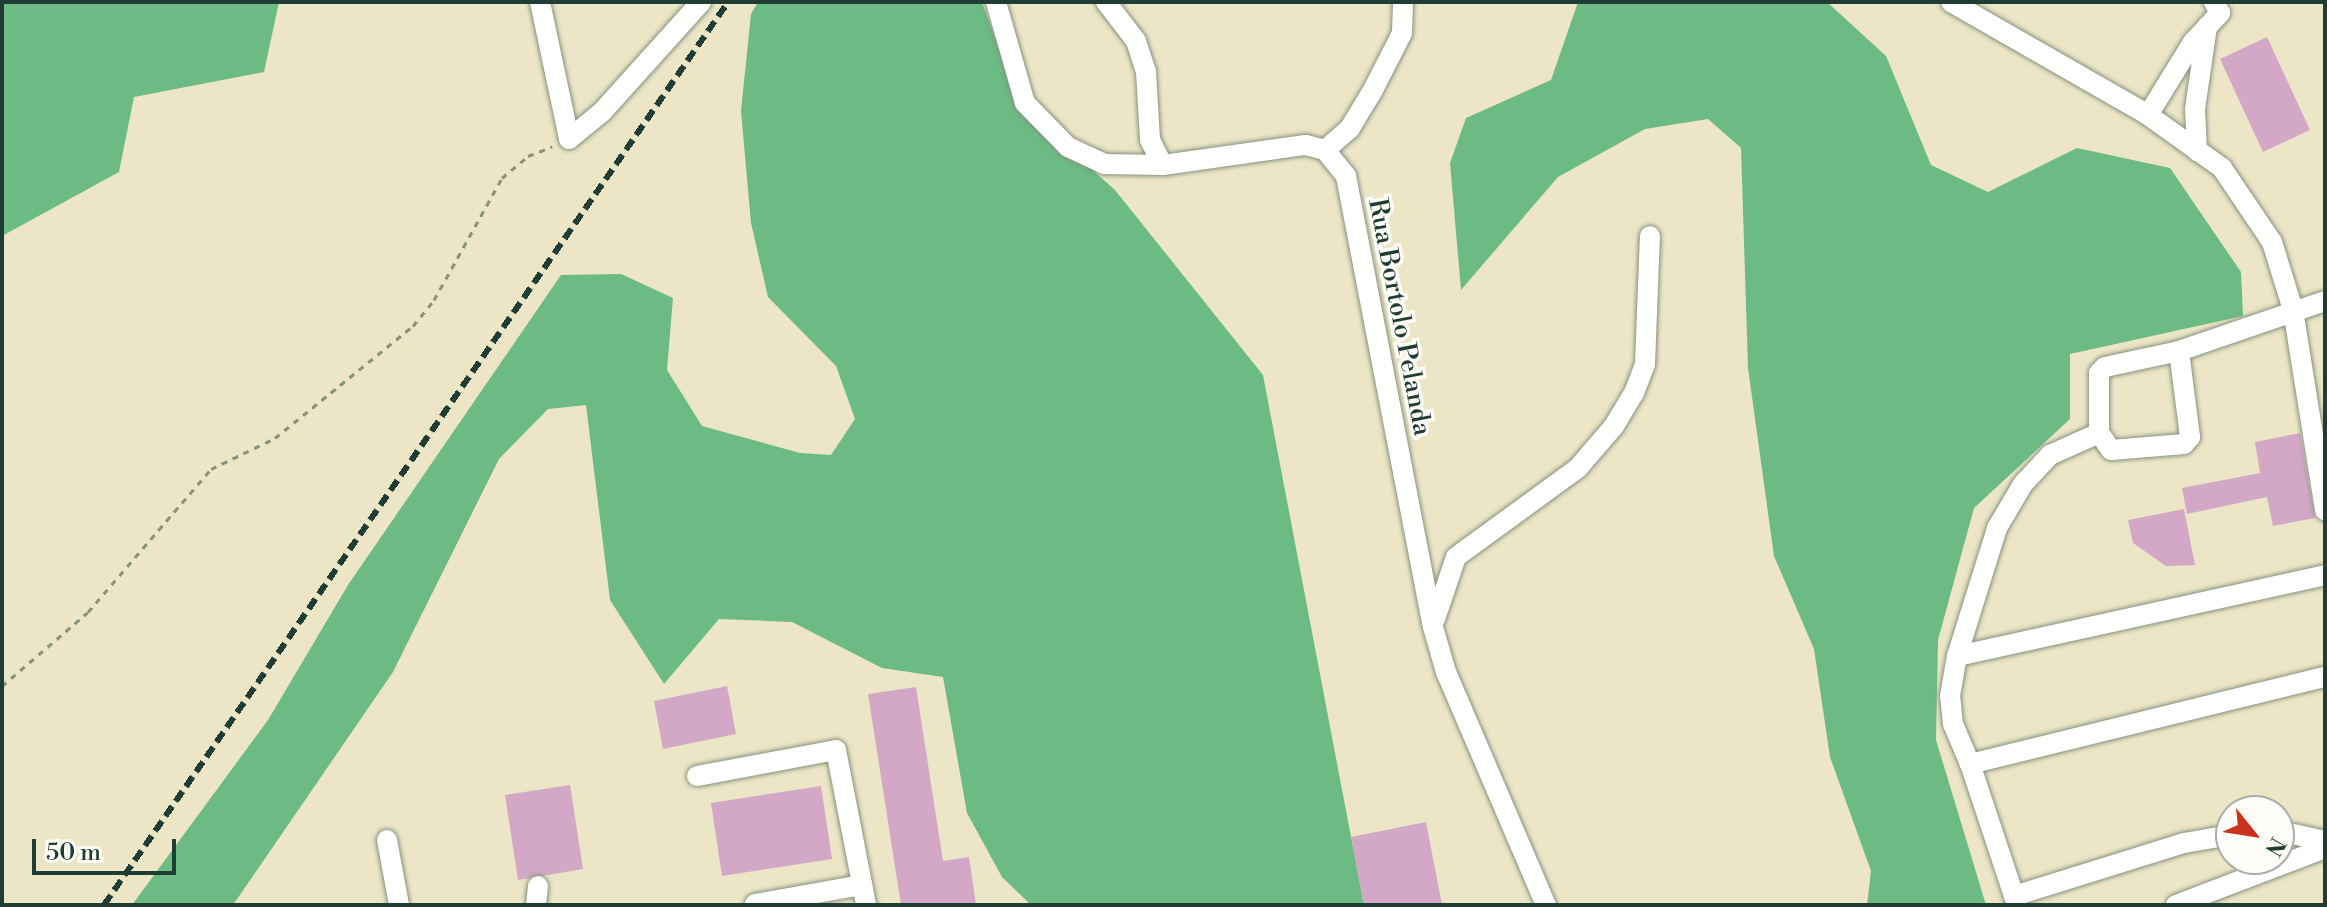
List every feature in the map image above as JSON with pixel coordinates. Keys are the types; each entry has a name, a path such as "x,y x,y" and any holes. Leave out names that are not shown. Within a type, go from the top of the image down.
{"street":[{"path":"540,2 569,139 602,112 701,2"},
{"path":"996,2 1025,103 1047,131 1104,164 1163,165 1306,145 1325,150 1350,128 1373,90 1402,33 1403,2"},
{"path":"1106,2 1136,41 1146,72 1150,140 1163,165"},
{"path":"1951,2 2148,115 2222,168 2272,242 2293,310 2325,510"},
{"path":"2148,115 2200,34 2220,13 2214,2"},
{"path":"2197,151 2195,109 2202,61 2200,34"},
{"name":"Rua Bortolo Pelanda","path":"1325,150 1346,176 1433,627 1446,672 1546,905"},
{"path":"1433,627 1456,557 1578,468 1614,426 1634,393 1645,364 1650,236"},
{"path":"2179,351 2192,431 2184,444 2118,453 2105,445 2099,433 2099,373 2179,351 2325,301"},
{"path":"2099,433 2050,455 2023,484 1997,528 1957,656 1950,696 1953,724 1970,764 2016,900 2184,843 2215,838"},
{"path":"1957,656 2325,575"},
{"path":"1970,764 2325,677"},
{"path":"697,776 836,750 864,895 755,904"},
{"path":"2295,834 2325,841"},
{"path":"387,840 399,905"},
{"path":"2176,905 2325,848"}],"path":[{"path":"2,686 88,612 211,469 275,438 413,326 440,289 502,178 528,156 569,139"}],"green space":[{"path":"2,2 279,2 264,72 134,97 119,172 2,236"},
{"path":"758,2 982,2 1020,106 1115,190 1263,375 1364,905 1031,905 1002,877 967,813 943,677 882,668 792,622 719,619 664,684 610,600 586,405 548,409 499,459 393,672 233,905 132,905 268,720 348,585 561,275 621,274 673,298 667,370 702,426 800,453 831,455 855,419 836,366 768,297 751,223 741,111 751,14"},
{"path":"1578,2 1827,2 1886,56 1931,165 1988,192 2077,148 2170,168 2241,272 2243,316 2070,354 2070,419 1974,508 1938,640 1936,740 1986,905 1867,905 1871,871 1830,757 1814,649 1774,556 1748,368 1741,148 1708,119 1645,129 1558,177 1461,290 1450,163 1466,118 1551,80"}],"building":[{"path":"2267,37 2310,130 2263,152 2220,59"},
{"path":"2300,433 2315,518 2273,526 2267,497 2187,514 2182,488 2260,473 2255,442"},
{"path":"2184,509 2195,565 2166,566 2133,543 2128,520"},
{"path":"727,686 736,734 663,749 654,701"},
{"path":"916,687 943,861 969,857 976,905 901,905 868,694"},
{"path":"570,785 583,869 518,880 505,795"},
{"path":"821,786 832,859 722,876 711,803"},
{"path":"1426,822 1442,905 1364,905 1351,837"}],"railway":[{"path":"104,905 728,2"}]}
